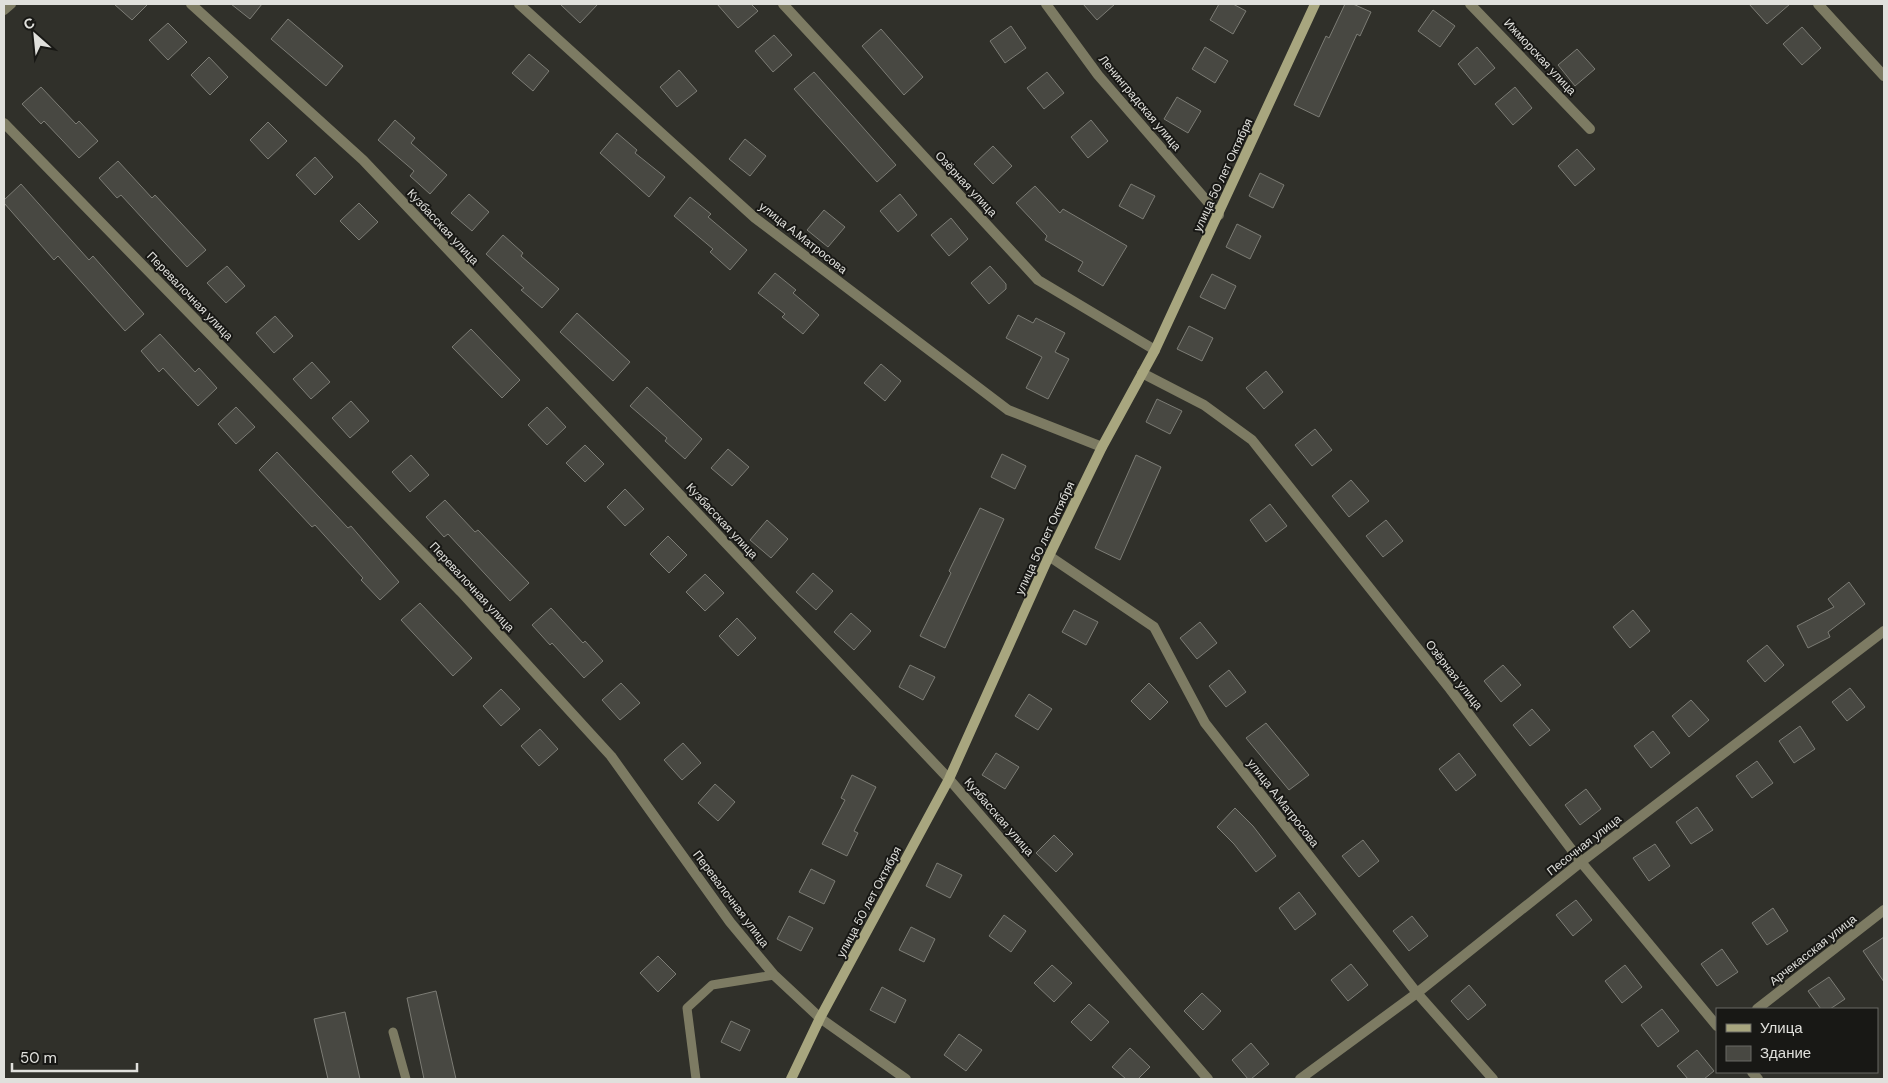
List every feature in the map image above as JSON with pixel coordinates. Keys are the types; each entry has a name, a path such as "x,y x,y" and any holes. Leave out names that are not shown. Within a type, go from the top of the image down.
{"main road":[{"name":"улица 50 лет Октября","path":"791,1079 820,1018 950,779 1049,556 1102,447 1155,350 1315,4"}],"street":[{"path":"4,10 11,4"},
{"name":"Кузбасская улица","path":"191,4 363,160 950,779 1208,1079"},
{"name":"улица А.Матросова","path":"519,4 755,218 818,266 1008,410 1102,447"},
{"name":"Озёрная улица","path":"783,4 1038,280 1155,350"},
{"name":"Ленинградская улица","path":"1046,4 1098,75 1219,215"},
{"name":"Ижморская улица","path":"1470,4 1590,129"},
{"path":"1818,4 1884,76"},
{"name":"Перевалочная улица","path":"4,123 461,592 611,756 730,922 774,975 820,1018 906,1079"},
{"name":"Озёрная улица","path":"1142,373 1204,405 1252,440 1450,689 1581,862 1716,1025"},
{"name":"улица А.Матросова","path":"1049,556 1154,627 1205,723 1417,993 1493,1079"},
{"name":"Песочная улица","path":"1300,1079 1417,993 1581,862 1884,631"},
{"name":"Арчекасская улица","path":"1759,1008 1884,910"}],"lane":[{"path":"696,1079 687,1008 712,984 774,975"},
{"path":"392,1032 406,1079"}],"building":[{"path":"114,4 148,4 132,20"},
{"path":"231,4 262,4 250,19"},
{"path":"560,4 598,4 580,23"},
{"path":"717,4 751,4 758,11 738,28"},
{"path":"1083,4 1115,4 1097,20"},
{"path":"1219,4 1233,4 1246,11 1233,34 1210,20"},
{"path":"1345,4 1353,4 1371,12 1360,36 1357,34 1319,117 1294,105 1326,36 1329,38"},
{"path":"1749,4 1790,4 1767,24"},
{"path":"1433,10 1455,26 1440,47 1418,31"},
{"path":"288,19 343,66 326,86 271,39"},
{"path":"168,23 187,42 168,60 149,40"},
{"path":"1011,26 1026,48 1005,63 990,41"},
{"path":"1802,27 1821,48 1802,65 1783,44"},
{"path":"881,29 923,77 904,95 862,46"},
{"path":"774,35 792,55 773,72 755,51"},
{"path":"1205,47 1228,61 1215,83 1192,69"},
{"path":"1477,47 1495,68 1475,85 1458,64"},
{"path":"1577,49 1595,69 1575,86 1558,65"},
{"path":"529,54 549,71 533,91 512,73"},
{"path":"209,57 228,77 210,95 191,75"},
{"path":"679,70 697,91 677,107 660,87"},
{"path":"814,72 896,165 877,182 794,89"},
{"path":"1047,72 1064,93 1044,109 1027,88"},
{"path":"41,87 76,124 79,121 98,141 79,158 44,121 41,124 22,104"},
{"path":"1515,87 1532,108 1513,125 1495,104"},
{"path":"1177,97 1201,111 1188,133 1164,119"},
{"path":"395,120 415,138 411,143 447,175 430,194 410,176 414,171 378,140"},
{"path":"1091,120 1108,141 1088,158 1071,137"},
{"path":"268,122 287,141 268,159 250,140"},
{"path":"617,133 637,150 635,153 665,177 649,197 600,153"},
{"path":"745,139 766,156 750,176 729,159"},
{"path":"993,146 1012,166 993,184 974,164"},
{"path":"1577,149 1595,169 1575,186 1558,166"},
{"path":"315,157 333,177 315,195 296,175"},
{"path":"118,161 152,198 155,195 206,250 187,267 121,195 117,198 99,178"},
{"path":"1260,173 1284,185 1273,208 1249,196"},
{"path":"21,184 89,260 93,256 144,314 125,331 58,256 54,260 4,203 4,200"},
{"path":"1131,184 1155,196 1143,219 1119,206"},
{"path":"1035,186 1060,213 1063,209 1127,246 1103,286 1078,271 1083,262 1045,240 1047,236 1016,203"},
{"path":"469,194 489,212 472,231 451,213"},
{"path":"900,194 917,215 898,232 880,211"},
{"path":"690,197 711,214 708,217 747,250 730,270 710,252 713,249 674,216"},
{"path":"359,203 378,222 359,240 340,221"},
{"path":"824,210 845,227 828,247 807,230"},
{"path":"951,218 968,239 949,256 931,235"},
{"path":"1237,224 1261,236 1250,259 1226,247"},
{"path":"503,235 523,253 521,256 559,289 542,308 521,290 524,288 486,254"},
{"path":"227,266 245,286 226,303 207,283"},
{"path":"990,266 1006,284 1006,289 989,304 971,283"},
{"path":"775,273 796,290 793,293 819,315 803,334 782,317 785,314 758,293"},
{"path":"1212,274 1236,286 1225,309 1200,297"},
{"path":"577,313 630,362 613,381 560,332"},
{"path":"1018,315 1033,323 1036,318 1065,333 1055,352 1069,359 1048,399 1026,388 1042,357 1006,338"},
{"path":"275,316 293,336 274,353 256,333"},
{"path":"1189,326 1213,338 1202,361 1177,349"},
{"path":"471,329 520,380 502,398 452,347"},
{"path":"160,334 195,372 199,368 217,388 198,406 163,368 159,372 141,351"},
{"path":"312,362 330,382 311,399 293,379"},
{"path":"881,364 901,381 885,401 864,383"},
{"path":"1266,371 1283,392 1264,409 1246,388"},
{"path":"647,387 702,439 685,459 665,441 667,438 630,406"},
{"path":"1157,399 1182,411 1170,434 1146,422"},
{"path":"351,401 369,421 350,438 332,418"},
{"path":"236,407 255,427 236,444 218,424"},
{"path":"547,407 566,427 547,445 528,425"},
{"path":"1315,429 1332,450 1312,466 1295,445"},
{"path":"585,445 604,464 585,482 566,463"},
{"path":"728,449 749,467 732,486 711,468"},
{"path":"277,452 348,528 351,526 399,582 380,600 361,580 363,578 315,525 312,527 259,470"},
{"path":"1002,454 1026,466 1015,489 991,477"},
{"path":"411,455 429,475 410,492 392,472"},
{"path":"1136,455 1161,467 1120,560 1095,548"},
{"path":"1351,480 1369,501 1349,517 1332,496"},
{"path":"625,489 644,509 625,526 607,507"},
{"path":"445,500 475,532 478,530 529,583 510,601 448,534 444,537 426,517"},
{"path":"1270,504 1287,526 1266,542 1250,520"},
{"path":"980,508 1004,519 945,648 920,636"},
{"path":"767,520 788,539 771,558 750,540"},
{"path":"1386,520 1403,541 1383,557 1366,536"},
{"path":"668,536 687,555 669,573 650,554"},
{"path":"813,573 833,591 816,610 796,592"},
{"path":"705,574 724,593 705,611 686,592"},
{"path":"1849,582 1865,604 1828,632 1830,637 1808,648 1797,626 1834,607 1828,599"},
{"path":"420,603 472,658 453,676 401,620"},
{"path":"551,608 583,643 585,641 603,661 584,678 552,643 550,645 532,625"},
{"path":"1074,610 1098,622 1086,645 1062,632"},
{"path":"1633,610 1650,631 1630,648 1613,627"},
{"path":"851,613 871,631 854,650 834,632"},
{"path":"737,618 756,638 738,656 719,636"},
{"path":"1200,622 1217,643 1197,659 1180,638"},
{"path":"1767,645 1784,665 1765,682 1747,661"},
{"path":"910,665 935,677 923,700 899,687"},
{"path":"1503,665 1521,685 1501,702 1484,681"},
{"path":"1229,670 1246,692 1226,707 1209,686"},
{"path":"621,683 640,703 620,720 602,700"},
{"path":"1149,683 1168,702 1150,720 1131,701"},
{"path":"1850,688 1865,707 1847,721 1832,702"},
{"path":"501,689 520,709 501,726 483,706"},
{"path":"1029,694 1052,709 1038,730 1015,716"},
{"path":"1691,700 1709,720 1689,737 1672,716"},
{"path":"1532,709 1550,730 1530,746 1513,725"},
{"path":"1266,723 1309,775 1289,790 1246,738"},
{"path":"1800,726 1815,749 1794,763 1779,741"},
{"path":"540,729 558,749 539,766 521,746"},
{"path":"1653,731 1670,753 1651,768 1634,746"},
{"path":"683,743 701,763 682,780 664,760"},
{"path":"996,753 1019,767 1005,789 982,775"},
{"path":"1459,753 1476,775 1456,791 1439,769"},
{"path":"1757,761 1773,783 1752,798 1736,776"},
{"path":"852,775 876,787 854,831 858,833 847,856 822,844 845,800 841,798"},
{"path":"715,784 735,802 718,821 698,803"},
{"path":"1586,789 1601,809 1580,825 1565,805"},
{"path":"1697,807 1713,830 1691,844 1676,822"},
{"path":"1235,808 1253,826 1276,856 1256,872 1234,844 1217,827"},
{"path":"1054,835 1073,854 1056,872 1036,853"},
{"path":"1363,840 1379,861 1359,877 1342,856"},
{"path":"1655,844 1670,866 1649,881 1633,858"},
{"path":"937,863 962,875 950,898 926,886"},
{"path":"811,869 835,881 824,904 799,892"},
{"path":"1299,892 1316,914 1295,930 1279,908"},
{"path":"1576,900 1592,920 1573,936 1556,915"},
{"path":"1773,908 1788,931 1767,945 1752,923"},
{"path":"1004,915 1026,931 1011,952 989,936"},
{"path":"789,916 813,928 801,951 777,939"},
{"path":"1412,916 1428,936 1409,951 1393,931"},
{"path":"911,927 935,939 924,962 899,950"},
{"path":"1884,937 1884,982 1863,951"},
{"path":"1722,949 1738,972 1717,986 1701,964"},
{"path":"658,956 676,974 658,992 640,973"},
{"path":"1351,964 1368,985 1348,1001 1331,980"},
{"path":"1052,965 1072,983 1054,1002 1034,983"},
{"path":"1625,965 1642,987 1622,1003 1605,981"},
{"path":"1829,977 1845,999 1832,1008 1820,1008 1808,991"},
{"path":"1469,985 1486,1005 1468,1020 1451,1001"},
{"path":"882,987 906,1000 895,1023 870,1010"},
{"path":"436,991 456,1079 424,1079 407,998"},
{"path":"1202,993 1221,1011 1203,1030 1184,1011"},
{"path":"1089,1004 1109,1022 1091,1041 1071,1022"},
{"path":"1662,1009 1679,1031 1658,1047 1641,1025"},
{"path":"345,1012 360,1079 328,1079 314,1019"},
{"path":"731,1021 750,1030 740,1051 721,1042"},
{"path":"959,1034 982,1050 966,1071 944,1055"},
{"path":"1251,1043 1269,1064 1251,1079 1248,1079 1232,1060"},
{"path":"1130,1048 1150,1067 1138,1079 1126,1079 1112,1067"},
{"path":"1697,1050 1714,1071 1704,1079 1688,1079 1677,1066"}]}
